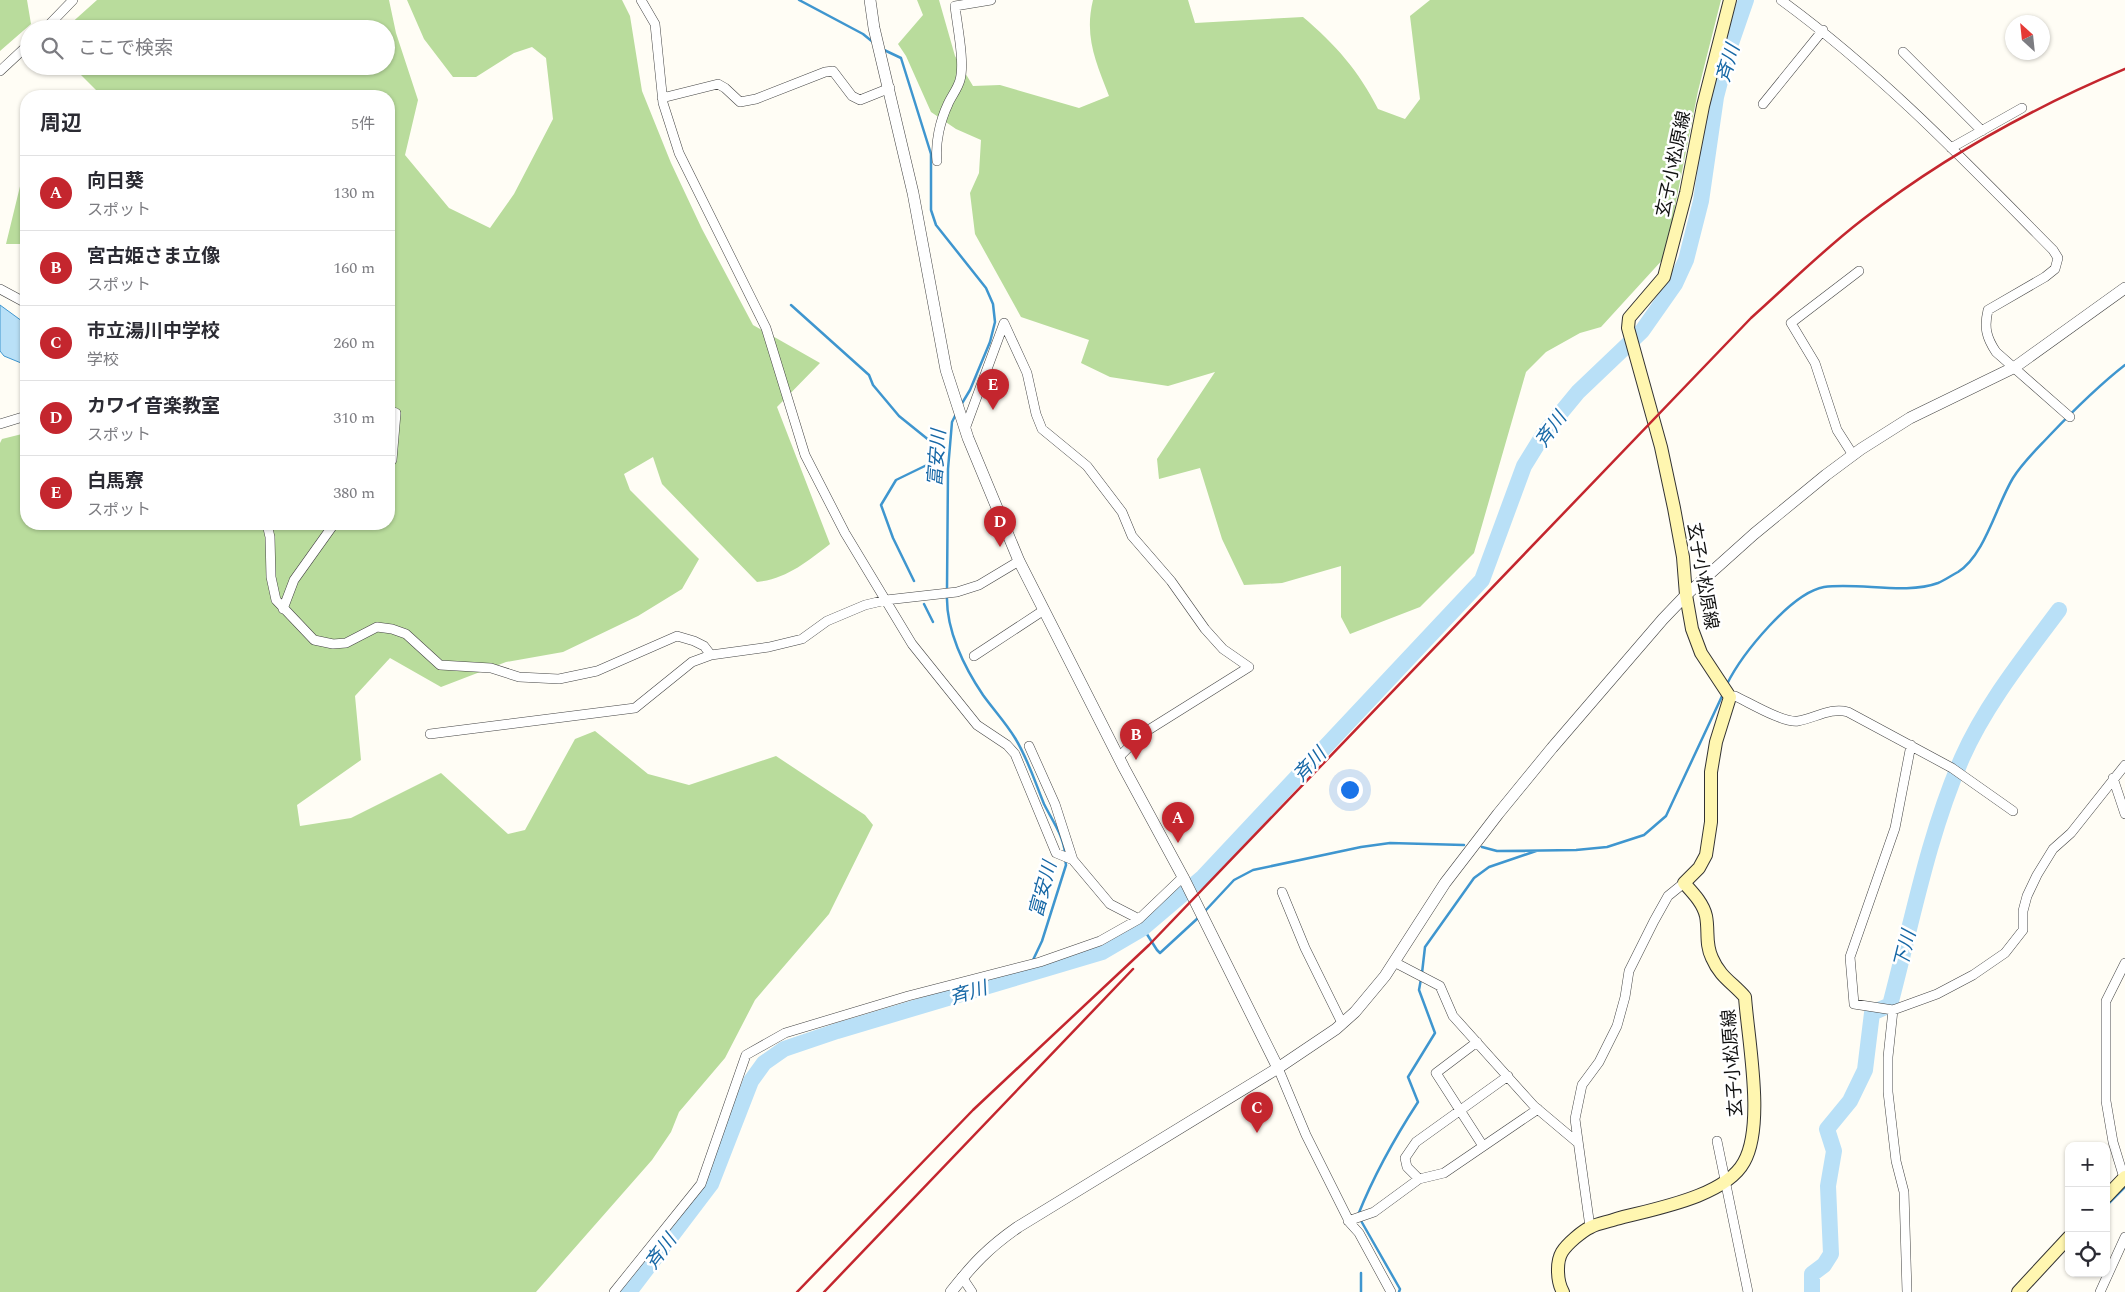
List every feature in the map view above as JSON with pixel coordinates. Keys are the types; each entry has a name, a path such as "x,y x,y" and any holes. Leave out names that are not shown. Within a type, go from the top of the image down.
{"main road":[{"name":"玄子小松原線","path":"1730,0 1703,106 1686,193 1664,277 1629,318 1628,333 1660,447 1672,499 1683,557 1686,595 1692,629 1701,653 1730,697"},
{"path":"1684,883 1699,868 1706,855 1711,822 1711,772 1716,742 1730,697"},
{"name":"玄子小松原線","path":"1563,1292 1558,1277 1562,1252 1590,1227 1699,1195 1726,1183 1736,1175 1745,1161 1753,1137 1751,1070 1744,997 1724,979 1712,960 1707,947 1706,914 1701,903 1684,883"},
{"path":"2110,1193 2124,1177"},
{"path":"2021,1290 2065,1241"}],"street":[{"path":"54,20 73,0"},
{"path":"641,0 655,24 662,98 679,153 766,328 805,455 845,534 912,644 977,725 1007,745 1014,754 1056,853 1073,860"},
{"path":"870,0 874,28 886,71 913,192 946,370 966,431 1019,561 1119,757 1183,877 1278,1068 1306,1135 1348,1221 1359,1233 1390,1292"},
{"path":"937,162 936,152 940,131 947,107 960,80 960,57 955,6 991,0"},
{"path":"1782,0 1823,30 1876,77 1951,148 2053,250 2058,258 2055,269 2045,277 1988,310 1984,325 1988,339 1996,352 2070,417"},
{"path":"1763,104 1823,30"},
{"path":"0,71 20,52"},
{"path":"1903,52 1982,131"},
{"path":"662,98 718,84 740,102 756,99 825,72 833,71 852,96 860,100 890,88"},
{"path":"1951,148 2022,108"},
{"path":"1853,455 1837,430 1815,363 1791,323 1859,272"},
{"path":"951,1292 962,1277 992,1245 1018,1227 1278,1068 1342,1024 1355,1012 1385,976 1445,883 1552,748 1663,619 1686,595 1754,534 1826,474 1853,455 1910,418 2015,367 2125,288"},
{"path":"0,289 20,300"},
{"path":"966,431 1004,323 1027,373 1036,414 1042,429 1087,466 1122,512 1132,536 1172,581 1206,628 1223,649 1249,667 1142,734 1119,757"},
{"path":"395,413 395,425"},
{"path":"0,424 20,417"},
{"path":"268,530 271,577 276,600 314,640 333,644 346,643 377,627 392,629 406,634 440,665 491,668 519,677 559,679 598,671 677,636 704,646 711,655"},
{"path":"283,609 294,580 330,530"},
{"path":"430,734 635,708 692,662 711,655 769,647 802,639 827,621 865,605 886,600 957,592 980,585 1019,561"},
{"path":"974,656 1044,610"},
{"path":"1730,697 1735,696 1787,720 1796,721 1840,710 1911,745 1952,768 2013,811"},
{"path":"1911,745 1895,828 1850,956 1854,1004 1893,1010 1944,990 1973,975 2005,953 2023,930 2023,911 2036,875 2053,849 2071,833 2125,765"},
{"path":"1029,746 1055,804 1073,860 1110,904 1139,919"},
{"path":"2113,778 2125,814"},
{"path":"614,1292 701,1184 746,1055 785,1033 908,996 1018,966 1040,962 1100,941 1139,919 1183,877"},
{"path":"1590,1227 1575,1119 1582,1085 1599,1062 1617,1026 1625,997 1628,971 1668,896 1684,883"},
{"path":"1282,892 1342,1024"},
{"path":"1394,962 1440,986 1453,1016 1538,1109 1578,1143"},
{"path":"2124,1177 2114,1142 2106,1101 2106,1001 2125,963"},
{"path":"1893,1010 1888,1057 1888,1092 1896,1161 1904,1192 1908,1292"},
{"path":"1477,1042 1436,1073 1483,1146"},
{"path":"1419,1179 1408,1167 1405,1158 1416,1142 1508,1076"},
{"path":"1348,1221 1374,1212 1419,1179 1444,1173 1538,1109"},
{"path":"1717,1141 1748,1292"},
{"path":"2100,1292 2125,1238"},
{"path":"962,1277 972,1292"}],"green space":[{"path":"0,0 27,0 30,20 20,20 20,34 0,51"},
{"path":"97,0 389,0 393,20 75,20"},
{"path":"407,0 622,0 630,16 642,91 671,163 702,229 753,325 820,363 777,407 830,544 787,573 757,582 662,484 653,457 624,474 630,490 699,559 682,589 638,616 563,652 506,662 441,687 390,658 355,696 361,760 297,805 300,826 351,818 441,773 508,834 525,830 575,739 595,731 648,774 689,785 776,756 865,815 873,825 829,914 755,1000 725,1058 679,1112 671,1132 652,1160 536,1292 0,1292 0,443 2,439 20,434 20,530 395,530 395,90 96,90 81,75 395,75 395,28 418,100 405,155 449,208 490,228 514,194 553,119 546,58 532,47 514,53 476,77 453,77 424,39"},
{"path":"917,0 939,0 955,56 973,86 1000,85 1079,108 1109,96 1096,60 1091,38 1090,26 1093,0 1188,0 1195,23 1303,17 1326,37 1354,70 1378,109 1405,119 1420,99 1410,16 1430,0 1721,0 1698,91 1665,257 1601,327 1580,333 1546,352 1526,372 1474,553 1420,607 1350,634 1341,617 1341,566 1282,583 1244,585 1222,539 1200,468 1159,479 1157,459 1215,372 1168,386 1110,377 1081,363 1089,340 1021,317 975,234 970,193 979,173 981,140 956,129 931,112 906,56 898,44 923,15"},
{"path":"20,186 20,244 6,244"}],"water":[{"path":"0,305 20,320 20,363 4,356 0,351"}],"waterway":[{"name":"富安川","path":"799,0 863,34 874,43"},
{"name":"斉川","path":"629,1292 711,1184 751,1081 764,1063 784,1049 837,1031 1102,952 1143,928 1203,877 1482,580 1524,466 1545,432 1578,392 1642,331 1675,284 1686,260 1701,201 1716,97 1727,55 1746,0"},
{"name":"富安川","path":"882,49 901,58 931,154 931,210 936,225 986,288 993,304 995,322 990,342 970,390 961,405"},
{"path":"791,305 869,375 873,385 899,416 930,441 935,451 933,462 896,480 881,505 893,538 914,581"},
{"path":"1727,684 1744,657 1769,626 1797,600 1811,592 1824,587 1837,586 1911,588 1938,583 1958,572 1976,554 2007,489 2021,466 2077,407 2125,365"},
{"name":"富安川","path":"947,590 948,469 952,422 956,414"},
{"name":"富安川","path":"947,596 947,609 953,635 963,660 983,695 1020,746 1044,804 1060,834 1065,853"},
{"path":"924,604 933,622"},
{"name":"下川","path":"1812,1292 1812,1274 1824,1265 1831,1254 1828,1186 1834,1151 1827,1129 1850,1101 1865,1070 1872,1013 1890,1005 1930,849 1950,788 1962,758 1982,719 2006,681 2059,610"},
{"path":"1482,847 1497,851 1576,850 1607,847 1644,835 1666,816 1723,694"},
{"path":"1206,910 1234,880 1253,870 1361,847 1390,843 1464,845"},
{"path":"1422,973 1425,947 1474,878 1489,867 1536,851"},
{"name":"富安川","path":"1033,960 1042,941 1066,865 1065,859"},
{"path":"1143,928 1160,953 1198,918"},
{"name":"富安川","path":"1027,974 1030,967"},
{"path":"1358,1215 1385,1157 1418,1102 1408,1077 1435,1033 1419,990 1421,979"},
{"path":"2110,1202 2125,1187"},
{"path":"1360,1219 1400,1289 1399,1292"},
{"path":"1361,1273 1361,1292"}],"railway":[{"path":"797,1292 973,1110 1149,945 1751,318 1819,255 1892,197 1956,155 2056,100 2125,69"},
{"path":"824,1292 1133,969"}],"place":[{"name":"白馬寮","path":"993,410"},
{"name":"カワイ音楽教室","path":"1000,547"},
{"name":"宮古姫さま立像","path":"1136,760"},
{"name":"向日葵","path":"1178,843"},
{"name":"市立湯川中学校","path":"1257,1133"}]}
